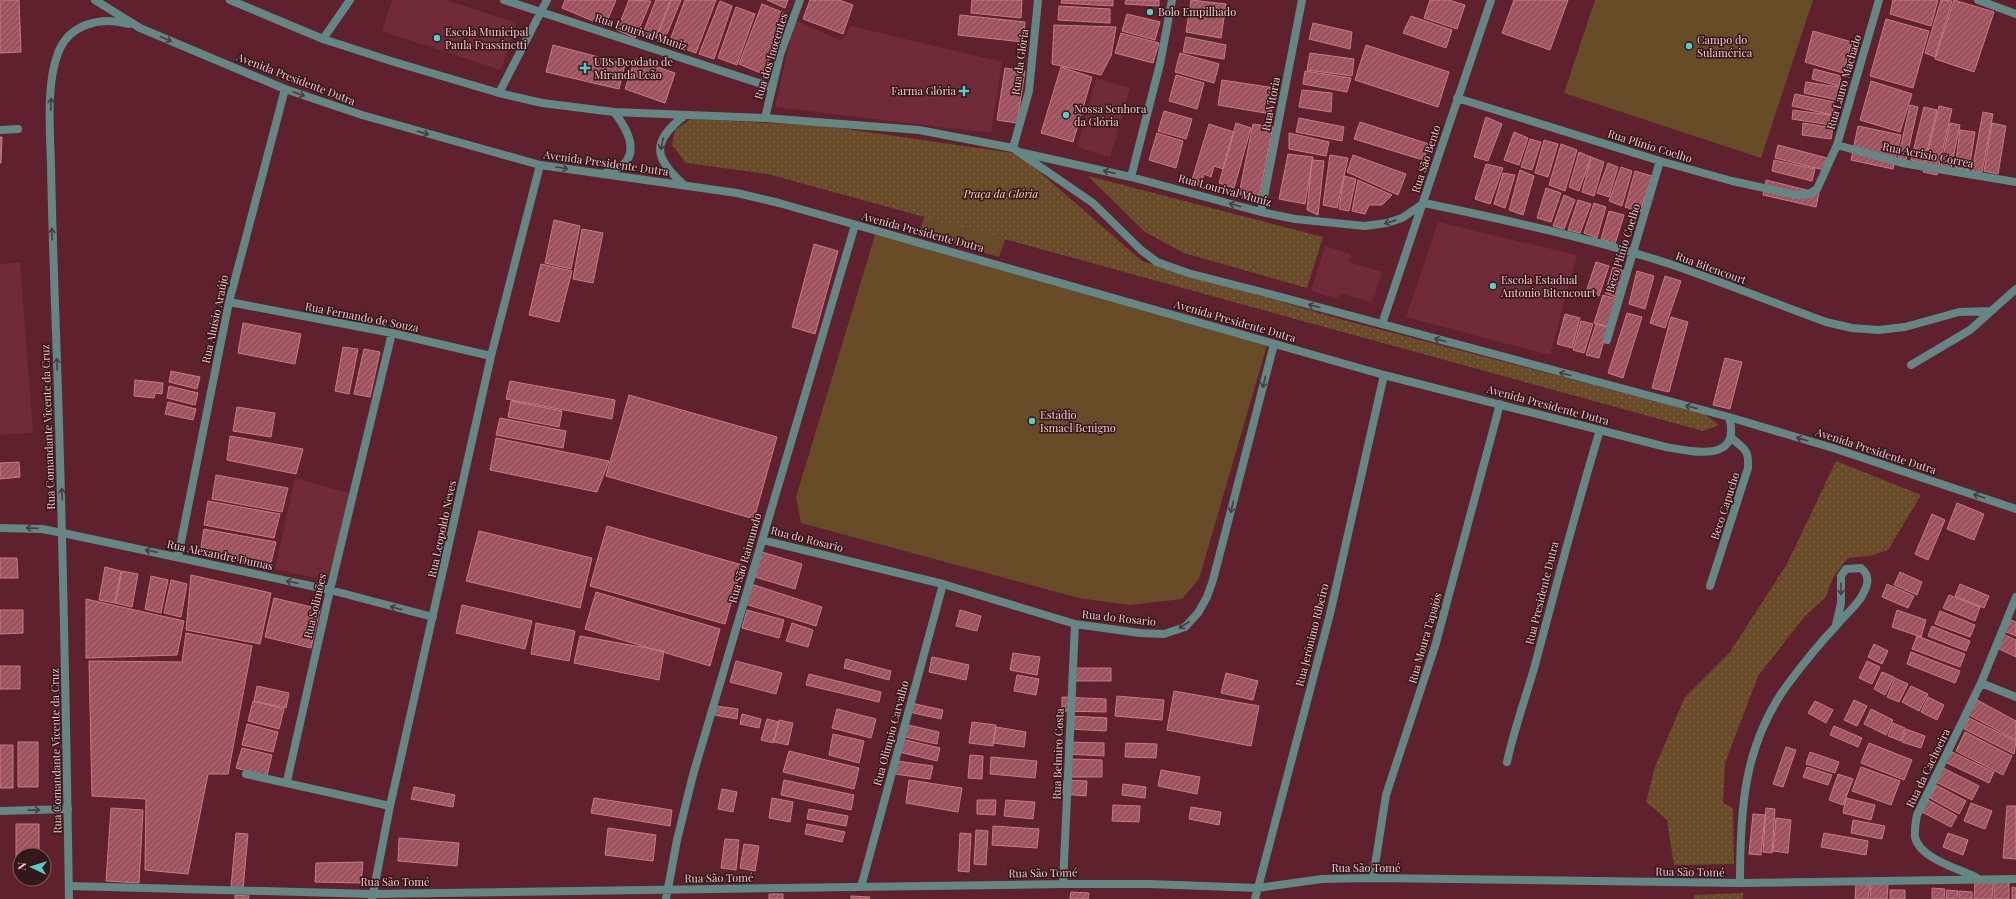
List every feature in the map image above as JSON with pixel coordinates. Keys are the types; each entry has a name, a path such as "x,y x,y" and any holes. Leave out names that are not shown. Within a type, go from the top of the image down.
{"street":[{"name":"Avenida Presidente Dutra","path":"95,0 140,28 285,89 362,115 540,165 737,193 1384,375 1666,447 1699,453 1711,452 1723,448 1731,438"},
{"name":"Avenida Presidente Dutra","path":"230,0 323,39 391,62 499,93 542,103 614,112 765,118 919,130 1016,150 1093,202 1141,250 1157,262 1188,273 1729,417 1833,448 2016,508"},
{"path":"323,39 350,0"},
{"name":"Rua Lourival Muniz","path":"504,0 771,87"},
{"path":"499,93 547,0"},
{"name":"Rua dos Inocentes","path":"765,118 771,87 800,0"},
{"name":"Rua da Glória","path":"1016,150 1029,91 1038,0"},
{"path":"1131,177 1160,64 1172,0"},
{"name":"Rua Vitória","path":"1262,212 1302,0"},
{"name":"Rua São Bento","path":"1382,324 1491,0"},
{"name":"Rua Lauro Machado","path":"1827,170 1837,145 1879,0"},
{"path":"1978,0 2016,14"},
{"name":"Rua Comandante Vicente da Cruz","path":"69,899 63,533 52,244 50,130 52,80 58,52 69,36 85,24 100,20 115,20 140,28"},
{"name":"Rua Aluísio Araújo","path":"178,557 229,302 285,89"},
{"name":"Rua Plínio Coelho","path":"1457,98 1660,161 1770,191 1796,195 1809,194 1817,189 1827,170"},
{"path":"602,174 623,165 631,148 626,128 614,112"},
{"path":"685,115 671,126 664,135 660,154 663,164 685,185"},
{"path":"0,130 18,129"},
{"name":"Rua Acrisio Correa","path":"1837,145 1902,163 2016,182"},
{"name":"Rua Lourival Muniz","path":"1016,150 1131,177 1262,212 1294,219 1365,226 1387,223 1402,218 1424,202"},
{"name":"Beco Plínio Coelho","path":"1607,340 1660,161"},
{"name":"Rua Leopoldo Neves","path":"373,896 390,806 491,356 540,165"},
{"name":"Rua Bitencourt","path":"1424,202 1499,219 1632,253 1670,265 1826,322 1852,328 1878,330 1905,327 1959,312 1990,311"},
{"name":"Rua São Raimundo","path":"666,899 677,840 693,776 855,225"},
{"path":"1911,365 1970,330 2016,289"},
{"name":"Rua Fernando de Souza","path":"229,302 392,333 491,356"},
{"name":"Rua Solimões","path":"287,781 330,590 392,333"},
{"name":"Rua do Rosario","path":"762,540 943,584 1075,624 1140,633 1164,634 1185,626 1198,613 1207,597 1213,580 1274,344"},
{"name":"Rua Jerônimo Ribeiro","path":"1255,899 1330,614 1384,375"},
{"name":"Rua Moura Tapajós","path":"1373,878 1386,795 1436,643 1500,404"},
{"path":"1729,417 1732,427 1731,438"},
{"name":"Rua Presidente Dutra","path":"1507,762 1573,519 1600,430"},
{"name":"Beco Capucho","path":"1710,586 1748,468 1749,457 1746,449 1731,438"},
{"name":"Rua Alexandre Dumas","path":"0,528 42,529 63,533 330,590 433,617"},
{"path":"1740,884 1740,824 1744,791 1748,769 1760,737 1771,710 1787,686 1836,625 1853,610 1867,586 1868,578 1866,572 1861,568 1846,569 1841,576 1841,603 1836,625"},
{"name":"Rua Olimpio Carvalho","path":"861,887 943,584"},
{"name":"Rua da Cachoeira","path":"1980,878 1933,858 1919,847 1915,837 1915,828 1917,815 1982,683 2016,597"},
{"name":"Rua Belmiro Costa","path":"1063,884 1075,624"},
{"path":"1982,683 2016,697"},
{"path":"246,774 287,781 390,806"},
{"path":"0,811 68,808"},
{"name":"Rua São Tomé","path":"69,886 373,896 667,889 1063,884 1150,884 1258,888 1322,879 1373,878 1740,884 1980,878 2016,879"}],"shaded area":[{"path":"392,0 446,0 516,23 501,70 382,31"},
{"path":"795,20 841,41 851,26 1002,62 991,133 775,107"},
{"path":"1096,78 1130,88 1110,157 1077,147"},
{"name":"Escola Estadual Antonio Bitencourt","path":"1438,222 1577,255 1550,355 1406,317"},
{"path":"1325,246 1351,254 1349,262 1382,272 1372,303 1342,293 1338,299 1311,291"},
{"path":"20,262 33,433 0,435 0,264"},
{"path":"295,478 352,494 327,580 275,569"}],"green space":[{"name":"Campo do Sulamérica","path":"1595,0 1813,0 1761,158 1564,93"},
{"name":"Praça da Glória","path":"691,119 825,126 1019,154 1142,261 1347,321 1705,414 1719,425 1703,431 768,174 686,163 672,145 675,130"},
{"path":"937,174 1019,199 999,257 919,234"},
{"path":"1088,176 1323,237 1307,288 1184,253 1145,232"},
{"name":"Estádio Ismael Benigno","path":"876,232 1267,345 1199,579 1182,599 1129,605 1079,598 801,523 796,497"},
{"path":"1836,461 1921,495 1888,550 1870,556 1848,558 1834,576 1825,598 1805,616 1758,676 1725,763 1723,803 1733,808 1734,864 1674,865 1667,820 1646,802 1655,767 1685,697 1730,652 1787,564"},
{"path":"1743,893 1743,899 1694,899 1694,895"}],"building":[{"path":"0,0 19,0 21,52 0,53"},
{"path":"565,0 616,0 605,26 562,8"},
{"path":"629,0 651,1 635,38 617,30"},
{"path":"656,0 671,0 656,38 643,33"},
{"path":"671,0 681,0 664,41 656,38"},
{"path":"685,0 716,0 696,53 669,43"},
{"path":"767,0 788,0 785,8"},
{"path":"810,0 839,0 853,5 843,34 803,19"},
{"path":"972,0 1022,0 1021,18 971,13"},
{"path":"1062,0 1113,0 1113,6 1061,3"},
{"path":"1126,0 1159,0 1159,6 1125,4"},
{"path":"1191,0 1226,4 1221,38 1186,32"},
{"path":"1430,0 1449,0 1465,5 1457,29 1424,18"},
{"path":"1514,0 1568,0 1550,50 1502,33"},
{"path":"1893,0 1938,0 1931,26 1890,14"},
{"path":"1941,0 1952,1 1935,57 1925,53"},
{"path":"1954,0 1994,12 1974,72 1935,59"},
{"path":"720,1 732,6 714,59 699,54"},
{"path":"762,4 787,14 763,74 739,64"},
{"path":"1059,6 1110,9 1110,23 1058,20"},
{"path":"736,7 755,14 737,65 718,58"},
{"path":"1127,14 1160,22 1155,40 1122,31"},
{"path":"960,15 1025,22 1023,42 958,35"},
{"path":"1411,16 1452,30 1446,48 1403,33"},
{"path":"1886,19 1929,31 1913,88 1870,76"},
{"path":"1313,23 1352,32 1350,49 1309,39"},
{"path":"1054,25 1116,27 1111,56 1101,75 1052,64"},
{"path":"1813,31 1852,42 1843,73 1805,62"},
{"path":"1121,33 1159,43 1153,63 1115,53"},
{"path":"1186,37 1226,45 1224,59 1183,52"},
{"name":"UBS Deodato de Miranda Leão","path":"553,45 625,64 619,89 546,72"},
{"path":"1366,45 1449,72 1438,107 1355,80"},
{"path":"1180,53 1219,64 1214,83 1175,72"},
{"path":"1310,53 1354,59 1352,76 1307,70"},
{"path":"635,59 675,73 665,103 625,89"},
{"path":"1061,67 1092,77 1073,142 1041,133"},
{"path":"1005,68 1025,71 1017,123 997,120"},
{"path":"1814,69 1841,76 1839,86 1812,79"},
{"path":"1305,71 1351,78 1347,92 1303,84"},
{"path":"1176,75 1204,83 1197,109 1169,101"},
{"path":"1222,80 1275,88 1271,114 1218,105"},
{"path":"1871,81 1912,94 1900,132 1860,120"},
{"path":"1806,82 1845,88 1842,101 1804,93"},
{"path":"1302,90 1332,93 1331,112 1299,107"},
{"path":"1795,94 1834,102 1832,115 1792,106"},
{"path":"1910,105 1918,107 1906,160 1898,158"},
{"path":"1939,106 1952,109 1937,175 1923,172"},
{"path":"1924,107 1937,110 1924,163 1911,160"},
{"path":"1793,110 1838,116 1837,126 1792,119"},
{"path":"1164,111 1192,119 1186,139 1158,131"},
{"path":"1983,112 1993,114 1982,172 1972,171"},
{"path":"1486,117 1502,124 1488,161 1474,157"},
{"path":"1299,118 1344,127 1342,141 1296,132"},
{"path":"1360,122 1429,144 1423,160 1354,139"},
{"path":"1236,123 1251,128 1234,188 1219,183"},
{"path":"1803,123 1833,128 1831,139 1802,135"},
{"path":"1950,123 1960,125 1951,168 1941,166"},
{"path":"1992,123 2006,126 1998,174 1984,171"},
{"path":"1209,124 1234,132 1223,169 1214,166 1211,177 1204,174 1200,186 1191,183"},
{"path":"1253,124 1273,127 1259,198 1239,194"},
{"path":"1858,126 1901,135 1893,169 1851,160"},
{"path":"1960,130 1975,132 1969,170 1955,168"},
{"path":"1514,132 1528,138 1519,165 1504,160"},
{"path":"1157,133 1183,141 1176,168 1149,160"},
{"path":"1289,133 1329,142 1326,156 1289,149"},
{"path":"0,137 2,137 1,163 0,163"},
{"path":"1530,139 1541,142 1532,170 1521,167"},
{"path":"1544,140 1558,144 1548,177 1535,173"},
{"path":"1561,144 1577,150 1565,191 1549,185"},
{"path":"1778,145 1827,158 1824,170 1775,158"},
{"path":"1579,152 1591,157 1579,191 1569,187"},
{"path":"1288,154 1313,157 1305,204 1279,199"},
{"path":"1330,155 1348,158 1337,208 1323,205"},
{"path":"1353,155 1406,174 1398,195 1347,172"},
{"path":"1591,157 1604,162 1594,196 1582,192"},
{"path":"1312,160 1324,161 1318,215 1307,210"},
{"path":"1774,160 1815,169 1812,181 1772,171"},
{"path":"1608,163 1618,167 1609,197 1597,193"},
{"path":"1486,164 1503,168 1490,204 1475,199"},
{"path":"1621,167 1632,171 1622,206 1609,201"},
{"path":"1520,170 1534,176 1523,215 1509,210"},
{"path":"1635,171 1652,176 1640,212 1625,207"},
{"path":"1503,173 1515,175 1505,208 1494,204"},
{"path":"1344,176 1356,179 1349,211 1339,209"},
{"path":"1358,180 1392,195 1382,205 1369,205 1365,214 1352,211"},
{"path":"1766,180 1819,193 1816,207 1763,195"},
{"path":"1546,188 1561,193 1551,222 1537,218"},
{"path":"1564,195 1575,200 1564,229 1553,226"},
{"path":"1578,200 1591,204 1580,233 1568,230"},
{"path":"1594,203 1606,207 1597,238 1584,233"},
{"path":"1609,211 1624,215 1615,244 1601,239"},
{"path":"554,220 580,226 571,269 545,263"},
{"path":"582,229 603,233 593,283 573,279"},
{"path":"814,244 838,251 815,334 792,327"},
{"path":"1596,262 1609,266 1599,296 1586,292"},
{"path":"541,264 572,271 559,322 529,315"},
{"path":"1613,267 1624,271 1616,297 1605,293"},
{"path":"1637,271 1654,276 1645,309 1629,304"},
{"path":"1665,276 1681,281 1665,328 1650,323"},
{"path":"1603,295 1617,299 1608,327 1594,323"},
{"path":"1627,313 1642,317 1623,378 1608,373"},
{"path":"1565,314 1580,318 1572,348 1557,344"},
{"path":"1671,317 1688,322 1669,392 1652,388"},
{"path":"1581,321 1593,324 1584,353 1573,350"},
{"path":"243,323 301,334 295,364 238,353"},
{"path":"1596,324 1608,327 1599,358 1586,355"},
{"path":"343,347 358,349 349,394 335,391"},
{"path":"364,349 380,352 370,397 354,394"},
{"path":"1725,358 1742,362 1730,409 1713,405"},
{"path":"171,371 200,377 197,389 169,382"},
{"path":"135,380 163,383 162,394 155,393 154,398 134,396"},
{"path":"510,381 615,400 612,419 506,399"},
{"path":"169,386 198,393 195,405 167,398"},
{"path":"629,395 777,437 754,519 606,476"},
{"path":"511,401 562,411 559,427 508,417"},
{"path":"168,402 196,409 193,420 165,414"},
{"path":"237,407 275,413 271,437 233,431"},
{"path":"500,418 566,431 563,448 496,435"},
{"path":"230,436 303,449 296,474 227,460"},
{"path":"496,438 609,461 597,492 490,470"},
{"path":"19,462 20,477 0,479 0,463"},
{"path":"216,475 288,488 282,512 212,499"},
{"path":"208,501 280,514 274,538 204,525"},
{"path":"1957,503 1984,514 1974,540 1947,529"},
{"path":"1932,514 1945,520 1928,560 1915,554"},
{"path":"607,526 742,565 725,624 590,586"},
{"path":"204,529 276,542 270,567 200,553"},
{"path":"479,531 592,558 580,608 466,581"},
{"path":"762,552 802,564 795,589 755,577"},
{"path":"0,558 17,558 18,578 0,578"},
{"path":"105,567 121,571 115,603 99,600"},
{"path":"122,571 138,574 132,607 115,603"},
{"path":"1900,572 1922,582 1917,595 1894,585"},
{"path":"191,575 271,593 260,644 186,630"},
{"path":"151,576 168,580 161,613 145,609"},
{"path":"171,580 187,584 181,617 164,613"},
{"path":"751,584 822,607 816,626 745,604"},
{"path":"1887,584 1914,596 1908,608 1882,597"},
{"path":"1960,584 1989,596 1984,608 1955,596"},
{"path":"596,592 720,629 710,666 585,629"},
{"path":"1949,595 1980,607 1975,621 1943,608"},
{"path":"274,598 320,609 311,648 265,637"},
{"path":"86,599 184,621 177,655 86,658"},
{"path":"462,605 532,621 525,649 456,633"},
{"path":"0,610 23,610 23,633 0,634"},
{"path":"747,610 784,620 779,638 742,628"},
{"path":"960,610 981,616 977,631 956,626"},
{"path":"1897,610 1926,620 1921,637 1892,627"},
{"path":"1940,611 1975,625 1970,637 1935,624"},
{"path":"2008,619 2016,622 2016,636 2004,631"},
{"path":"536,623 575,631 569,661 531,654"},
{"path":"792,623 813,630 808,647 786,641"},
{"path":"1932,626 1970,641 1966,651 1928,636"},
{"path":"186,633 252,646 228,774 208,774 188,874 145,870 146,799 92,796 89,661 182,662"},
{"path":"2003,634 2016,640 2016,657 1997,648"},
{"path":"580,636 664,651 659,680 574,663"},
{"path":"1917,636 1965,654 1960,667 1912,649"},
{"path":"1874,644 1888,651 1882,664 1868,657"},
{"path":"1911,652 1960,671 1955,683 1907,664"},
{"path":"1013,653 1040,657 1037,675 1010,670"},
{"path":"932,657 969,665 966,680 929,672"},
{"path":"846,659 891,671 889,680 844,668"},
{"path":"736,661 782,673 776,694 730,682"},
{"path":"1867,661 1880,667 1872,684 1859,678"},
{"path":"0,666 20,666 20,689 0,689"},
{"path":"1070,668 1111,668 1111,681 1070,681"},
{"path":"1882,672 1894,677 1885,695 1874,689"},
{"path":"1226,673 1258,681 1253,700 1221,693"},
{"path":"809,674 881,692 879,702 806,685"},
{"path":"1017,675 1039,679 1036,695 1014,691"},
{"path":"1895,678 1908,684 1899,702 1887,697"},
{"path":"257,686 289,693 286,708 254,701"},
{"path":"1911,686 1928,694 1919,711 1902,702"},
{"path":"1174,691 1259,706 1251,746 1167,730"},
{"path":"1117,696 1164,700 1162,720 1115,716"},
{"path":"1062,697 1106,699 1106,712 1062,711"},
{"path":"1928,697 1944,705 1937,720 1921,712"},
{"path":"1854,700 1867,706 1857,726 1844,720"},
{"path":"1977,700 2016,721 2016,740 1969,715"},
{"path":"253,701 284,709 279,729 248,721"},
{"path":"1815,701 1833,710 1826,723 1808,713"},
{"path":"911,703 943,710 941,719 909,712"},
{"path":"716,706 738,709 737,719 714,715"},
{"path":"837,709 876,719 871,738 832,728"},
{"path":"1871,709 1893,720 1886,735 1864,724"},
{"path":"742,714 761,719 759,728 740,724"},
{"path":"1071,716 1107,718 1106,731 1070,729"},
{"path":"1969,718 2016,741 2014,754 1964,729"},
{"path":"767,719 779,722 773,743 761,740"},
{"path":"779,720 793,723 788,745 774,742"},
{"path":"972,722 996,725 993,746 969,743"},
{"path":"1893,723 1905,728 1901,741 1888,736"},
{"path":"247,724 278,732 273,752 242,745"},
{"path":"908,725 939,732 937,744 905,737"},
{"path":"1834,726 1862,738 1858,747 1830,735"},
{"path":"996,727 1026,732 1024,747 993,743"},
{"path":"1906,729 1925,736 1921,748 1902,742"},
{"path":"1965,732 2012,756 2003,775 1956,751"},
{"path":"833,734 864,741 859,763 829,755"},
{"path":"902,739 940,748 937,761 899,752"},
{"path":"18,742 38,742 38,787 18,787"},
{"path":"1066,742 1104,743 1104,756 1066,754"},
{"path":"1126,743 1157,744 1156,758 1125,757"},
{"path":"1869,743 1912,760 1904,780 1861,763"},
{"path":"0,745 13,745 13,788 0,788"},
{"path":"1786,747 1796,750 1783,787 1773,784"},
{"path":"242,748 272,755 267,776 236,768"},
{"path":"789,751 859,768 854,789 783,772"},
{"path":"1950,751 1994,772 1989,783 1945,762"},
{"path":"1810,752 1839,762 1835,773 1806,764"},
{"path":"970,755 983,756 982,779 968,778"},
{"path":"991,757 1037,761 1035,778 990,774"},
{"path":"1070,759 1102,760 1102,777 1069,777"},
{"path":"897,761 933,766 930,779 895,774"},
{"path":"1807,767 1832,775 1828,785 1803,777"},
{"path":"1861,767 1900,781 1891,805 1852,791"},
{"path":"1943,768 1979,786 1972,800 1936,782"},
{"path":"1161,770 1200,777 1197,794 1158,786"},
{"path":"1838,774 1853,779 1843,805 1829,800"},
{"path":"784,780 854,795 851,810 781,795"},
{"path":"909,780 962,788 958,812 906,803"},
{"path":"1064,780 1087,781 1086,796 1063,794"},
{"path":"1123,784 1146,787 1145,798 1122,795"},
{"path":"1936,785 1966,801 1959,814 1930,798"},
{"path":"414,787 455,795 453,807 411,799"},
{"path":"722,789 737,792 733,812 718,809"},
{"path":"594,798 672,810 670,826 591,813"},
{"path":"772,798 793,802 790,822 769,818"},
{"path":"1846,798 1875,805 1871,820 1843,813"},
{"path":"977,800 996,800 995,815 977,814"},
{"path":"1006,800 1035,802 1033,819 1004,816"},
{"path":"1928,800 1957,816 1951,827 1922,812"},
{"path":"1971,803 1992,811 1985,829 1964,821"},
{"path":"1113,805 1140,806 1139,822 1112,821"},
{"path":"2007,806 2016,806 2016,859 2003,858"},
{"path":"1191,807 1221,812 1219,825 1189,819"},
{"path":"111,808 143,810 139,883 106,881"},
{"path":"1766,808 1775,809 1772,853 1763,852"},
{"path":"809,809 848,816 846,826 807,819"},
{"path":"1753,814 1765,815 1761,855 1749,854"},
{"path":"1776,818 1791,820 1788,853 1773,851"},
{"path":"1853,820 1885,826 1882,839 1851,833"},
{"path":"16,824 39,824 39,847 16,847"},
{"path":"807,824 845,832 842,842 805,834"},
{"path":"993,826 1039,829 1037,848 992,845"},
{"path":"608,828 656,835 653,861 605,855"},
{"path":"976,830 988,831 986,865 974,864"},
{"path":"236,833 248,834 243,889 231,887"},
{"path":"960,833 971,834 969,872 958,871"},
{"path":"1824,833 1868,841 1866,855 1821,847"},
{"path":"1948,833 1968,840 1963,855 1943,847"},
{"path":"399,838 459,843 457,866 398,861"},
{"path":"725,839 739,840 736,870 721,868"},
{"path":"744,844 759,846 755,871 740,868"},
{"path":"363,862 361,883 315,882 316,863"},
{"path":"1975,880 1993,881 1992,899 1974,899"},
{"path":"1994,881 2009,882 2009,899 1994,899"},
{"path":"1871,883 1888,884 1887,899 1870,899"},
{"path":"1856,884 1870,885 1868,899 1855,899"},
{"path":"2012,887 2016,888 2016,899 2012,899"},
{"path":"1932,888 1945,889 1944,899 1932,899"},
{"path":"1890,890 1905,890 1905,899 1890,899"},
{"path":"1947,890 1958,891 1957,899 1946,899"},
{"path":"1959,891 1972,892 1972,899 1959,899"},
{"path":"1071,892 1089,893 1088,899 1070,899"},
{"path":"769,894 783,894 783,899 769,899"},
{"path":"235,895 249,896 248,899 235,899"},
{"path":"851,896 870,897 869,899 851,899"}],"place":[{"name":"Bolo Empilhado","path":"1150,12"},
{"name":"Escola Municipal Paula Frassinetti","path":"437,38"},
{"name":"Campo do Sulamérica","path":"1689,46"},
{"name":"UBS Deodato de Miranda Leão","path":"585,68"},
{"name":"Farma Glória","path":"964,91"},
{"name":"Nossa Senhora da Glória","path":"1066,115"},
{"name":"Escola Estadual Antonio Bitencourt","path":"1493,286"},
{"name":"Estádio Ismael Benigno","path":"1032,421"}]}
